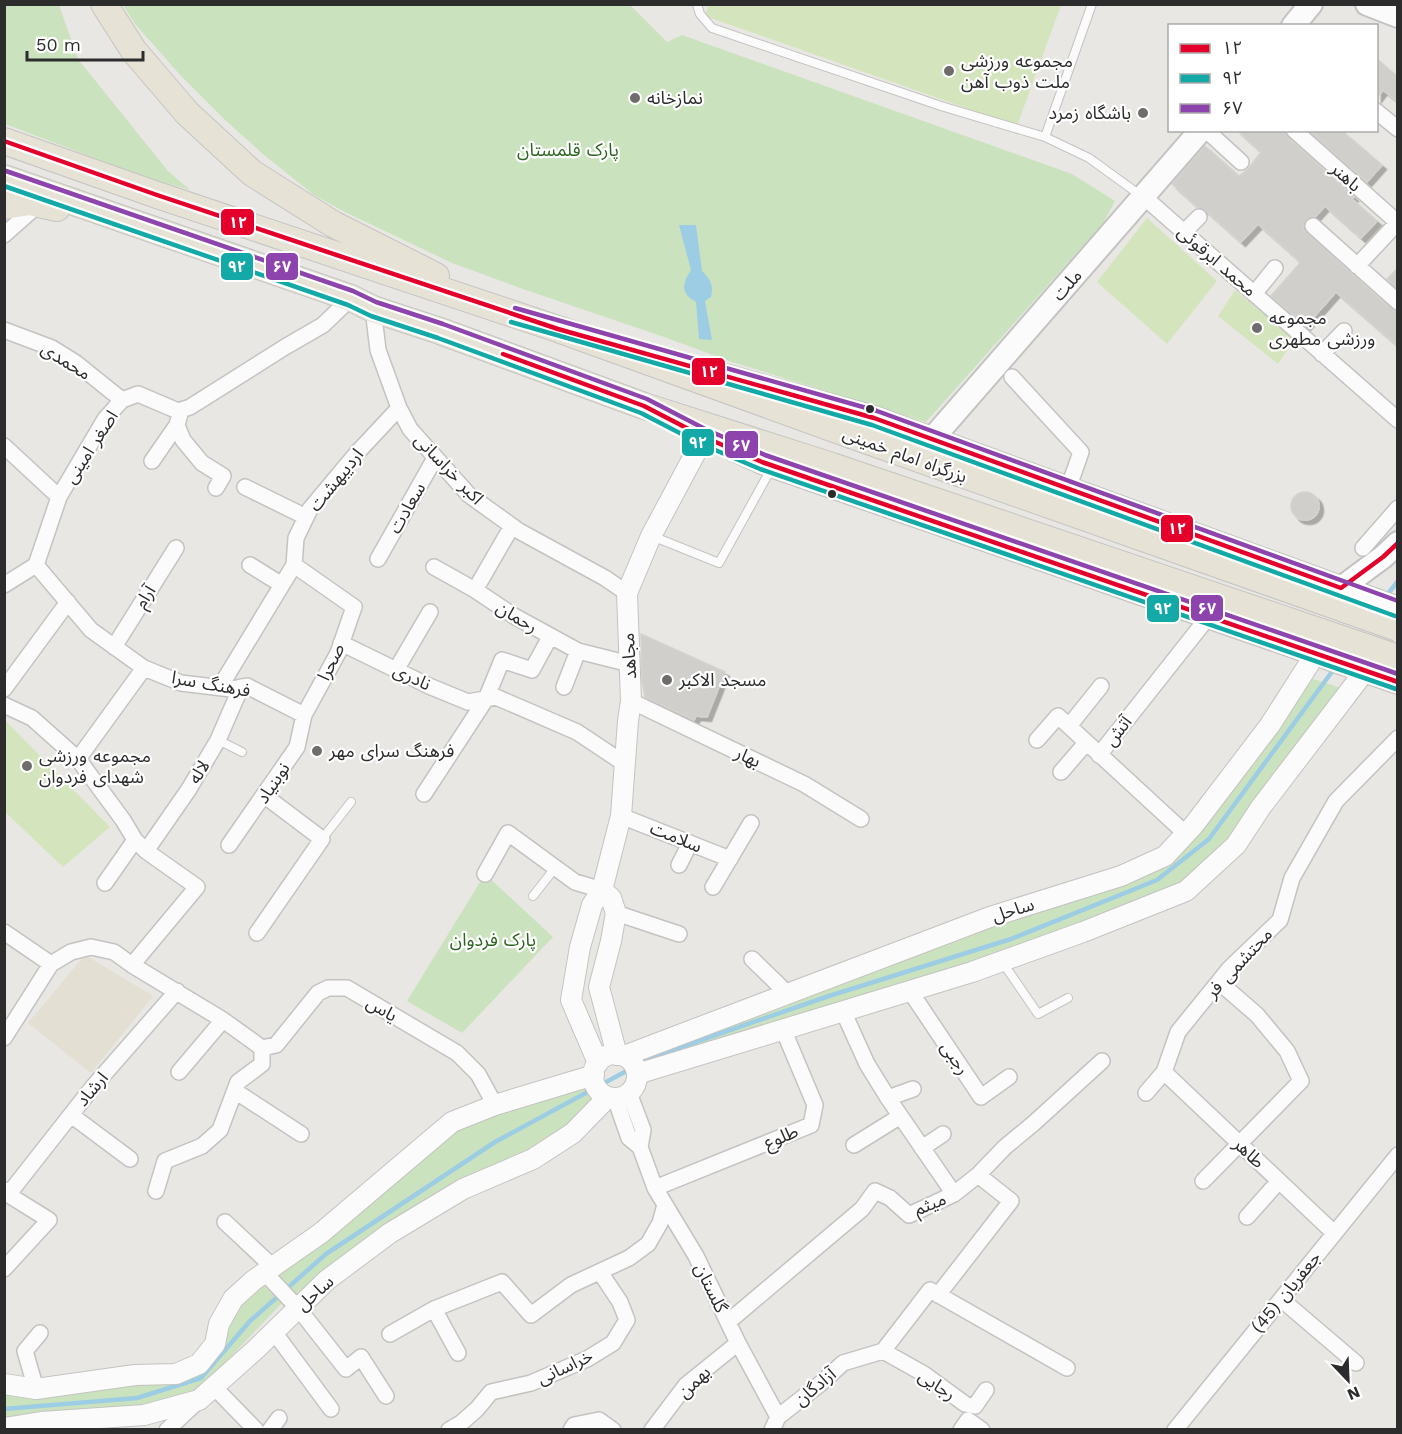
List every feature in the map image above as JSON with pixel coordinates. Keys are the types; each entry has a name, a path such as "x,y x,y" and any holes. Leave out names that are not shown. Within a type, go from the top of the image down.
{"highway":[{"path":"104,4 134,51 187,113 252,173 333,224 500,310"},
{"name":"بزرگراه امام خمینی","path":"4,141 168,199 558,328 851,435 1398,628"},
{"path":"4,178 152,228 644,406"},
{"path":"4,206 30,202 152,228"},
{"name":"بزرگراه امام خمینی","path":"644,406 832,465 1398,658"}],"main road":[{"path":"1367,4 1398,16"},
{"path":"1294,24 1307,5"},
{"name":"ملت","path":"932,439 1199,132"},
{"path":"558,328 874,418 1398,609"},
{"path":"644,406 704,437 772,466 1398,682"},
{"path":"1149,595 1163,588 1173,579 1179,565 1182,540 1177,529"},
{"path":"1186,608 1181,598 1182,572 1188,558 1208,540"},
{"path":"1341,588 1398,543"}],"street":[{"path":"1378,112 1398,129"},
{"path":"1208,132 1241,162"},
{"name":"باهنر","path":"1296,132 1397,223"},
{"name":"محمد ابرقوئی","path":"1144,197 1322,354 1396,415"},
{"path":"4,235 39,204"},
{"path":"1184,232 1199,217"},
{"path":"1357,266 1397,223"},
{"path":"1313,226 1398,302"},
{"path":"1254,294 1275,268"},
{"path":"152,461 179,418 190,407 285,347 362,303"},
{"name":"اکبر خراسانی","path":"362,303 399,408 410,429 435,458 469,495 512,526 605,578 627,593"},
{"name":"محمدی","path":"4,330 52,348 76,363 122,400"},
{"path":"1322,354 1344,331"},
{"path":"1012,377 1081,452 1068,489"},
{"name":"اصغر امینی","path":"36,565 59,497 105,420 122,400 138,394 178,411 179,418"},
{"name":"اردیبهشت","path":"220,687 294,565 296,538 310,509 399,408"},
{"path":"179,418 183,440 219,482"},
{"name":"مجاهد","path":"596,1069 571,1000 583,937 592,904 602,890 621,816 631,701 627,593 651,536 704,437"},
{"path":"4,446 59,497"},
{"name":"سعادت","path":"378,559 435,458"},
{"path":"245,487 306,517"},
{"path":"1363,548 1398,508"},
{"path":"475,590 512,526"},
{"name":"آرام","path":"114,646 176,548"},
{"path":"4,585 36,565 68,602 4,689"},
{"path":"250,565 282,585"},
{"name":"صحرا","path":"294,565 354,607 338,653 304,715"},
{"name":"رحمان","path":"434,567 475,590 514,616 578,651 630,664"},
{"name":"فرهنگ سرا","path":"68,602 91,630 144,668 181,683 220,687 247,686 304,715"},
{"path":"396,670 430,612"},
{"name":"آتش","path":"1186,834 1099,755 1209,616"},
{"path":"424,794 486,699 502,660 532,670 550,637"},
{"name":"نادری","path":"341,643 468,702 496,697 577,732 625,764"},
{"path":"564,687 578,651"},
{"name":"ساحل","path":"4,1384 36,1389 135,1375 176,1374 199,1364 215,1344 219,1324 233,1299 321,1233 452,1122 596,1069 610,1055 621,1055 990,917 1121,876 1166,856 1186,834 1270,725 1316,653"},
{"path":"78,759 144,668"},
{"path":"485,874 508,833 575,882 602,890 610,898 616,913 598,987 621,1055 635,1066 637,1074 1002,961 1186,891 1236,844 1365,671"},
{"path":"1037,740 1064,721 1101,686"},
{"name":"لاله","path":"105,883 189,789 218,740 241,687"},
{"name":"بهار","path":"631,701 804,784 861,819"},
{"path":"4,705 32,718 78,759 140,846 196,887 132,965"},
{"name":"نوبنیاد","path":"230,845 297,747 304,715"},
{"path":"1064,721 1099,755"},
{"name":"محتشمی فر","path":"1164,1072 1178,1032 1229,969 1280,920 1292,878 1336,801 1398,738"},
{"path":"1061,772 1086,742"},
{"path":"258,933 322,839 265,796"},
{"name":"سلامت","path":"621,816 730,859"},
{"path":"713,887 751,823"},
{"path":"679,865 690,843"},
{"path":"616,913 679,934"},
{"path":"4,932 51,964"},
{"path":"4,1038 51,964 71,952 91,947 114,952 223,1020 262,1048 262,1064 238,1082 220,1130 202,1146 165,1161 156,1191"},
{"path":"752,959 788,994"},
{"path":"1203,1181 1301,1081 1287,1051 1257,1015 1219,982"},
{"name":"یاس","path":"262,1048 276,1045 318,993 328,988 347,988 457,1053 478,1074 495,1105"},
{"name":"ارشاد","path":"7,1191 92,1088 177,991"},
{"name":"رجبی","path":"910,991 981,1097 1009,1077"},
{"path":"843,1011 867,1064 899,1117 954,1194"},
{"path":"179,1071 223,1020"},
{"name":"طلوع","path":"655,1188 811,1125 815,1105 783,1029"},
{"name":"میثم","path":"728,1322 862,1209 875,1191 890,1198 909,1215 954,1194 978,1176 1005,1147 1102,1061"},
{"path":"596,1069 597,1089 617,1096"},
{"path":"1146,1093 1164,1072"},
{"name":"طاهر","path":"1164,1072 1334,1233"},
{"name":"ساحل","path":"4,1428 41,1422 144,1415 207,1393 327,1280 390,1233 463,1189 533,1159 573,1134 617,1096 634,1088 637,1074"},
{"path":"888,1098 913,1089"},
{"path":"235,1090 301,1134"},
{"name":"گلستان","path":"617,1096 629,1138 640,1147 655,1188 696,1256 775,1423"},
{"path":"71,1115 130,1159"},
{"path":"854,1145 899,1117"},
{"path":"922,1148 943,1134"},
{"name":"جعفریان (45)","path":"1175,1430 1396,1160"},
{"path":"883,1351 1011,1201 978,1176"},
{"path":"1247,1217 1279,1181"},
{"path":"4,1269 49,1220 7,1191"},
{"path":"390,1334 434,1309 502,1282 531,1315 571,1285 629,1258 648,1244 660,1222 665,1205"},
{"path":"225,1222 269,1270 346,1369 361,1357 386,1396"},
{"name":"خراسانی","path":"449,1430 477,1409 491,1392 531,1383 587,1359 613,1343 627,1320 620,1302 600,1272"},
{"path":"934,1293 1067,1368"},
{"path":"1281,1299 1356,1363"},
{"path":"434,1309 458,1353"},
{"path":"274,1332 331,1409"},
{"path":"36,1389 25,1351 40,1333"},
{"name":"بهمن","path":"655,1428 686,1385 738,1343"},
{"name":"رجایی","path":"883,1351 924,1374 965,1404 975,1406 986,1390"},
{"name":"آزادگان","path":"775,1423 843,1363 883,1351"},
{"path":"167,1430 207,1393 256,1430"},
{"path":"571,1430 574,1425 599,1420 613,1430"},
{"path":"961,1430 968,1420 982,1430"}],"lane":[{"path":"697,4 700,14 712,28 940,106 1045,137 1089,158 1144,197"},
{"path":"1045,137 1092,4"},
{"path":"651,536 719,563 772,466"},
{"path":"218,740 243,752"},
{"path":"322,839 351,802"},
{"path":"533,896 555,868"},
{"path":"1002,961 1038,1014 1068,998"}],"shaded area":[{"path":"85,955 153,996 91,1073 28,1023"}],"green space":[{"name":"مجموعه ورزشی ملت ذوب آهن","path":"709,4 1061,5 1017,126 705,16"},
{"path":"4,5 59,5 78,59 168,171 190,190 145,177 5,124"},
{"name":"پارک قلمستان","path":"123,5 630,5 667,42 682,35 1072,174 1115,201 1104,222 926,422 729,361 523,289 452,263 345,212 314,195 224,119 181,76 135,24"},
{"path":"1147,218 1217,281 1167,344 1097,282"},
{"name":"مجموعه ورزشی مطهری","path":"1235,290 1295,339 1278,364 1218,316"},
{"path":"1310,678 1342,688 1231,838 1182,885 1011,951 645,1063 638,1057 1159,866"},
{"name":"مجموعه ورزشی شهدای فردوان","path":"5,720 110,827 63,867 5,812"},
{"name":"پارک فردوان","path":"485,874 553,937 462,1033 407,1001"},
{"path":"588,1083 592,1098 564,1131 299,1298 276,1272 408,1167 464,1126"},
{"path":"262,1284 282,1303 195,1394 144,1407 5,1420 5,1392 175,1382 228,1323 240,1303"}],"water":[{"path":"679,225 696,225 702,271 712,286 711,297 705,301 712,340 699,339 696,302 685,292 684,284 691,270"}],"building":[{"path":"1378,60 1398,77 1398,102 1383,90 1378,97"},
{"path":"1239,132 1286,132 1287,137 1354,197 1352,199 1377,221 1361,238 1325,206 1315,217 1306,219 1303,229 1374,294 1398,312 1398,346 1336,292 1306,326 1271,296 1300,263 1293,255 1258,224 1241,242 1172,184 1205,146 1239,176 1248,169 1261,152"},
{"path":"1311,132 1343,132 1382,165 1367,182"},
{"path":"1398,268 1398,288 1387,279"},
{"path":"1305,492 1315,496 1319,506 1315,516 1305,520 1295,516 1291,506 1295,496"},
{"path":"641,634 725,672 707,717 696,716 694,720 645,697 642,680"}],"waterway":[{"path":"1387,595 1398,581"},
{"path":"640,1064 652,1057 829,996 1011,939 1157,880 1209,839 1334,669"},
{"path":"4,1409 137,1398 201,1378 250,1321 326,1254 495,1142 632,1068"}],"transit line":[{"name":"۱۲","path":"4,141 157,195 558,329 874,418 1341,588 1398,543"},
{"name":"۶۷","path":"6,171 353,291 376,302 443,324 647,399 707,430 765,455 1398,674"},
{"name":"۹۲","path":"4,186 348,305 371,316 438,338 641,413 701,444 760,469 1396,689"},
{"name":"۶۷","path":"515,308 877,411 1398,601"},
{"name":"۹۲","path":"511,322 872,425 1395,616"},
{"name":"۱۲","path":"503,354 644,406 704,437 762,462 1398,682"}],"place":[{"name":"مجموعه ورزشی ملت ذوب آهن","path":"949,71"},
{"name":"نمازخانه","path":"635,98"},
{"name":"باشگاه زمرد","path":"1143,113"},
{"name":"مجموعه ورزشی مطهری","path":"1257,328"},
{"name":"مسجد الاکبر","path":"667,680"},
{"name":"فرهنگ سرای مهر","path":"317,751"},
{"name":"مجموعه ورزشی شهدای فردوان","path":"27,766"}]}
